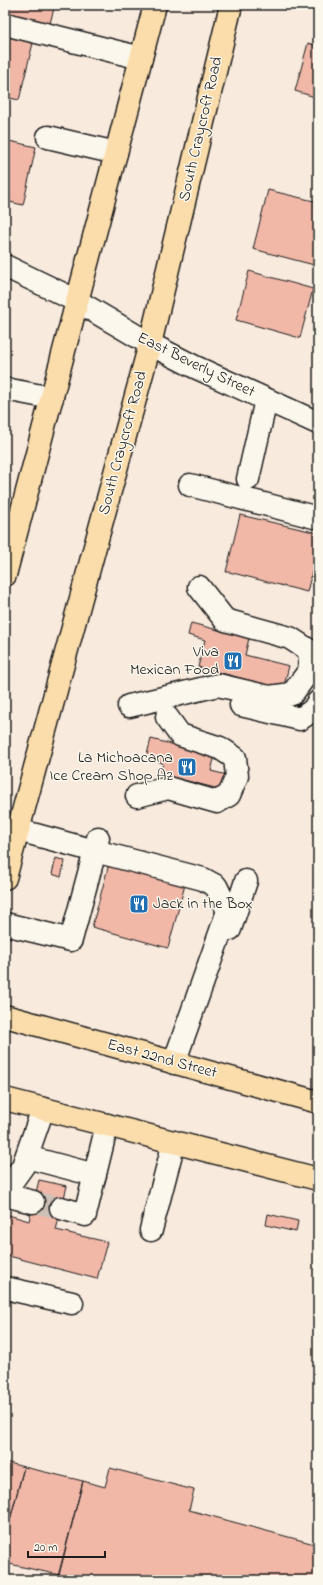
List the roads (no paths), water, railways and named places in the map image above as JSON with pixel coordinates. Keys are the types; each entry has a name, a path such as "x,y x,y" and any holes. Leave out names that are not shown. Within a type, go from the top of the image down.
{"main road":[{"path":"5,575 155,5"},
{"name":"South Craycroft Road","path":"5,878 150,344 231,5"},
{"name":"East 22nd Street","path":"5,1016 318,1102"},
{"path":"5,1099 318,1179"}],"street":[{"path":"5,24 140,58"},
{"path":"48,137 116,153"},
{"name":"East Beverly Street","path":"5,266 77,301 150,344 203,371 318,424"},
{"path":"5,389 52,398"},
{"path":"248,479 266,400"},
{"path":"190,485 318,518"},
{"path":"129,706 218,685 269,697 292,694 309,671 310,651 290,638 225,620 199,587"},
{"path":"187,692 300,719 312,710 318,702"},
{"path":"136,796 168,788 217,802 229,795 237,776 235,758 220,748 180,735 167,717"},
{"path":"18,830 96,845 203,879 216,886 228,910 174,1062"},
{"path":"5,924 71,940 96,845"},
{"path":"205,976 219,964 246,881"},
{"path":"5,1190 23,1166 43,1109"},
{"path":"61,1208 85,1215 107,1125"},
{"path":"151,1230 174,1142"},
{"path":"27,1157 95,1175"},
{"path":"5,1195 33,1202"},
{"path":"5,1288 72,1303"}],"tunnel":[{"path":"33,1202 61,1208"}],"place":[{"name":"Viva Mexican Food","path":"233,661"},
{"name":"La Michoacana Ice Cream Shop Az","path":"187,767"},
{"name":"Jack in the Box","path":"139,904"}]}
